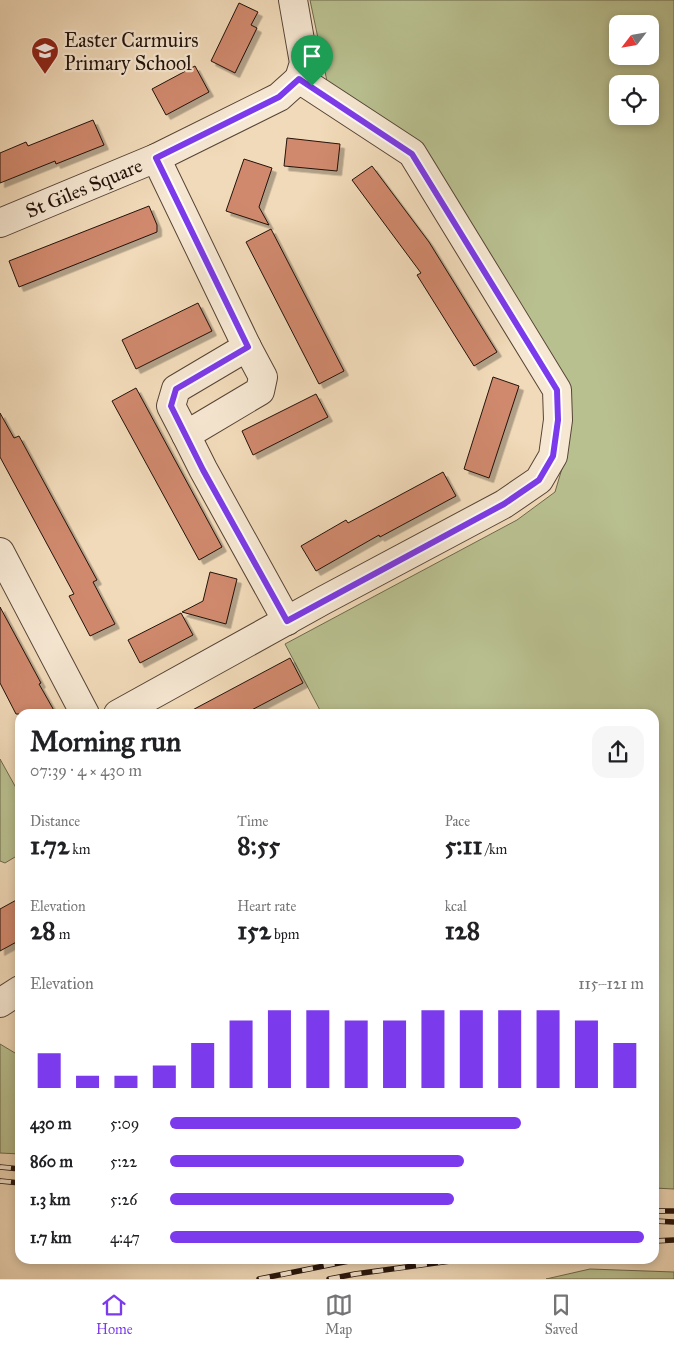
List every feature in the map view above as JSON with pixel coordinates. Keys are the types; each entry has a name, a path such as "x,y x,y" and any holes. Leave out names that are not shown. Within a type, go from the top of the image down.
{"street":[{"path":"127,709 504,504 539,480 553,456 558,420 557,390 412,154 299,79 304,62 293,0"},
{"name":"St Giles Square","path":"0,223 156,158 279,97 299,79"},
{"path":"156,158 262,377 260,391 186,436"},
{"path":"248,347 176,389 171,406 203,470 287,621"},
{"path":"0,552 82,709"},
{"path":"0,1003 15,993"}],"green space":[{"path":"310,0 674,0 674,1189 659,1188 659,709 319,709 285,644 517,520 555,492 566,455 570,398 418,144 328,86"},
{"path":"0,759 15,786 15,857 5,863 0,861"},
{"path":"0,1044 15,1053 15,1154 0,1153"},
{"path":"590,1269 674,1272 674,1279 546,1279"}],"building":[{"path":"239,3 258,12 251,25 257,28 235,73 211,61"},
{"path":"195,66 209,92 166,115 152,89"},
{"path":"93,120 104,145 56,164 55,161 0,183 0,153 26,142 28,146"},
{"path":"287,138 340,144 337,171 284,166"},
{"path":"244,159 272,168 259,207 269,225 226,211"},
{"path":"372,166 429,242 497,352 474,366 417,275 421,273 352,180"},
{"path":"149,206 157,225 157,232 19,287 9,261"},
{"path":"271,229 344,371 319,384 246,242"},
{"path":"198,303 212,331 136,369 122,340"},
{"path":"493,377 519,386 489,478 464,469"},
{"path":"136,388 222,547 199,560 112,401"},
{"path":"316,394 328,417 253,455 242,431"},
{"path":"0,413 14,438 19,436 97,580 93,582 115,624 90,636 69,596 74,594 0,457"},
{"path":"443,472 456,496 380,537 379,535 316,571 301,546 346,520 348,523"},
{"path":"210,572 237,579 226,624 182,612 203,601"},
{"path":"0,607 53,709 15,709 15,712 0,683"},
{"path":"181,613 193,635 140,663 128,640"},
{"path":"290,658 303,683 254,709 194,709"},
{"path":"15,901 15,943 0,951 0,909"}],"railway":[{"path":"0,1167 15,1168"},
{"path":"0,1181 15,1182"},
{"path":"659,1211 674,1211"},
{"path":"659,1221 674,1222"},
{"path":"659,1241 674,1240"},
{"path":"259,1279 334,1264"},
{"path":"329,1279 428,1264"}],"place":[{"name":"Easter Carmuirs Primary School","path":"45,75"}],"route":[{"path":"299,79 312,86 412,154 557,390 558,420 553,456 539,480 504,504 287,621 203,470 171,406 176,389 248,347 156,158 279,97 299,79"}]}
